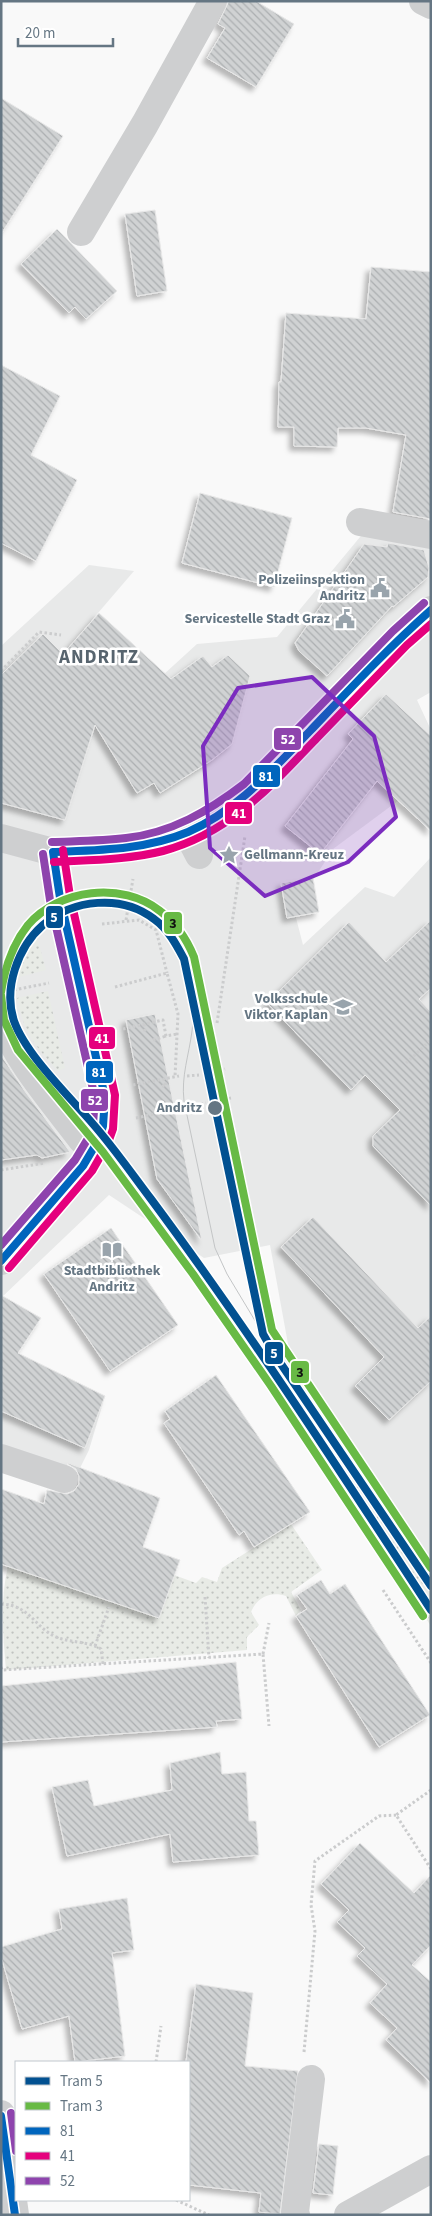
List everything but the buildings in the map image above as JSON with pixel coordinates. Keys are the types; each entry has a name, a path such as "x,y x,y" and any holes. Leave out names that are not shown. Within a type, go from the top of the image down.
{"street":[{"path":"81,232 145,124 212,1"},
{"path":"423,1 431,4"},
{"path":"360,522 431,535"},
{"path":"1,838 53,852 128,848 162,841 193,843 222,814 251,792 400,638 431,610"},
{"path":"1,1261 83,1166 90,1140 102,1126 105,1097 60,898 53,852"},
{"path":"1,1017 5,1028 26,1064 90,1140"},
{"path":"1,1458 64,1479"},
{"path":"296,2215 311,2079"},
{"path":"1,2106 15,2104"},
{"path":"1,2114 15,2215"},
{"path":"348,2215 431,2169"}],"path":[{"path":"1,671 39,632 61,635"},
{"path":"218,1023 245,836"},
{"path":"126,920 133,879"},
{"path":"102,924 139,920 156,930 178,1014 177,1076 133,1085"},
{"path":"115,987 167,973"},
{"path":"9,991 57,981"},
{"path":"123,1029 163,1020 166,1036"},
{"path":"144,1024 145,1032"},
{"path":"153,1040 177,1034"},
{"path":"406,1063 431,1040"},
{"path":"216,1072 226,1069"},
{"path":"187,1076 199,1075"},
{"path":"162,1086 166,1086 164,1078"},
{"path":"219,1100 231,1098"},
{"path":"191,1106 206,1103"},
{"path":"136,1118 178,1109"},
{"path":"162,1112 163,1118"},
{"path":"151,1115 152,1121"},
{"path":"383,1590 431,1663"},
{"path":"205,1597 209,1658"},
{"path":"1,1604 24,1610 56,1637 101,1649 103,1664"},
{"path":"95,1646 109,1608"},
{"path":"269,1726 263,1654 270,1623"},
{"path":"1,1668 2,1670 263,1654"},
{"path":"311,2079 304,2057 315,1931 311,1904 315,1861 379,1816 396,1815 431,1790"},
{"path":"396,1815 431,1869"},
{"path":"156,2061 161,2026"},
{"path":"178,2201 209,2215"}],"highlighted area":[{"path":"312,677 374,736 396,817 348,862 265,896 210,848 203,746 238,688"}],"shaded area":[{"path":"431,525 431,692 417,700 431,730 431,769 418,786 333,849 294,910 303,945 365,887 394,897 431,857 431,1566 290,1355 270,1245 204,1258 109,1195 1,1298 1,646 89,565 134,571 74,641 104,668 129,706 197,644 277,637 365,531"},
{"path":"37,937 46,970 19,977 24,955"},
{"path":"48,991 65,1068 58,1071 31,1038 23,1021 17,998"},
{"path":"218,1285 265,1351 281,1342 311,1401 431,1579 431,1626 209,1294"},
{"path":"1,1346 105,1396 89,1450 80,1468 68,1463 65,1470 1,1447"},
{"path":"291,1524 322,1570 291,1592 301,1610 296,1616 286,1596 275,1594 265,1596 257,1602 251,1612 259,1625 247,1637 247,1650 6,1670 3,1604 8,1566 174,1575 196,1583 202,1577 217,1582 222,1568"}],"tram line":[{"name":"3","path":"1,992 10,957 28,925 56,903 73,897 91,893 128,895 160,911 171,920 180,932 194,957 272,1330 431,1568"},
{"name":"5","path":"431,1586 275,1355 263,1334 184,959 178,948 168,932 159,923 141,911 127,906 113,903 83,905 55,916 34,934 20,956 15,969 10,995 14,1021 20,1034 49,1075 116,1152 188,1249 294,1402 431,1610"},
{"path":"191,992 193,1026 184,1074 184,1101 215,1248 227,1274 263,1334"},
{"name":"3","path":"1,995 4,1020 18,1050 103,1152 193,1274 271,1386 423,1616"}],"transit line":[{"name":"52","path":"52,842 108,840 143,835 174,826 203,812 244,784 393,631 424,603"},
{"name":"81","path":"53,852 138,846 172,838 206,823 239,801 254,788 369,669 431,610"},
{"name":"41","path":"54,862 122,858 163,851 187,843 229,820 266,790 407,645 431,624"},
{"name":"41","path":"9,1268 92,1171 108,1143 113,1129 115,1095 70,896 63,850"},
{"name":"81","path":"1,1261 83,1166 99,1139 103,1126 105,1097 60,898 53,852"},
{"name":"52","path":"1,1245 75,1160 90,1135 93,1124 95,1098 50,900 43,854"},
{"name":"52","path":"11,2113 15,2143"},
{"name":"81","path":"1,2116 15,2215"}],"place":[{"name":"Polizeiinspektion Andritz","path":"380,588"},
{"name":"Servicestelle Stadt Graz","path":"345,619"},
{"name":"Gellmann-Kreuz","path":"229,855"},
{"name":"Volksschule Viktor Kaplan","path":"343,1007"},
{"name":"Andritz","path":"215,1108"},
{"name":"Stadtbibliothek Andritz","path":"112,1250"}],"district":[{"name":"ANDRITZ","path":"99,657"}]}
